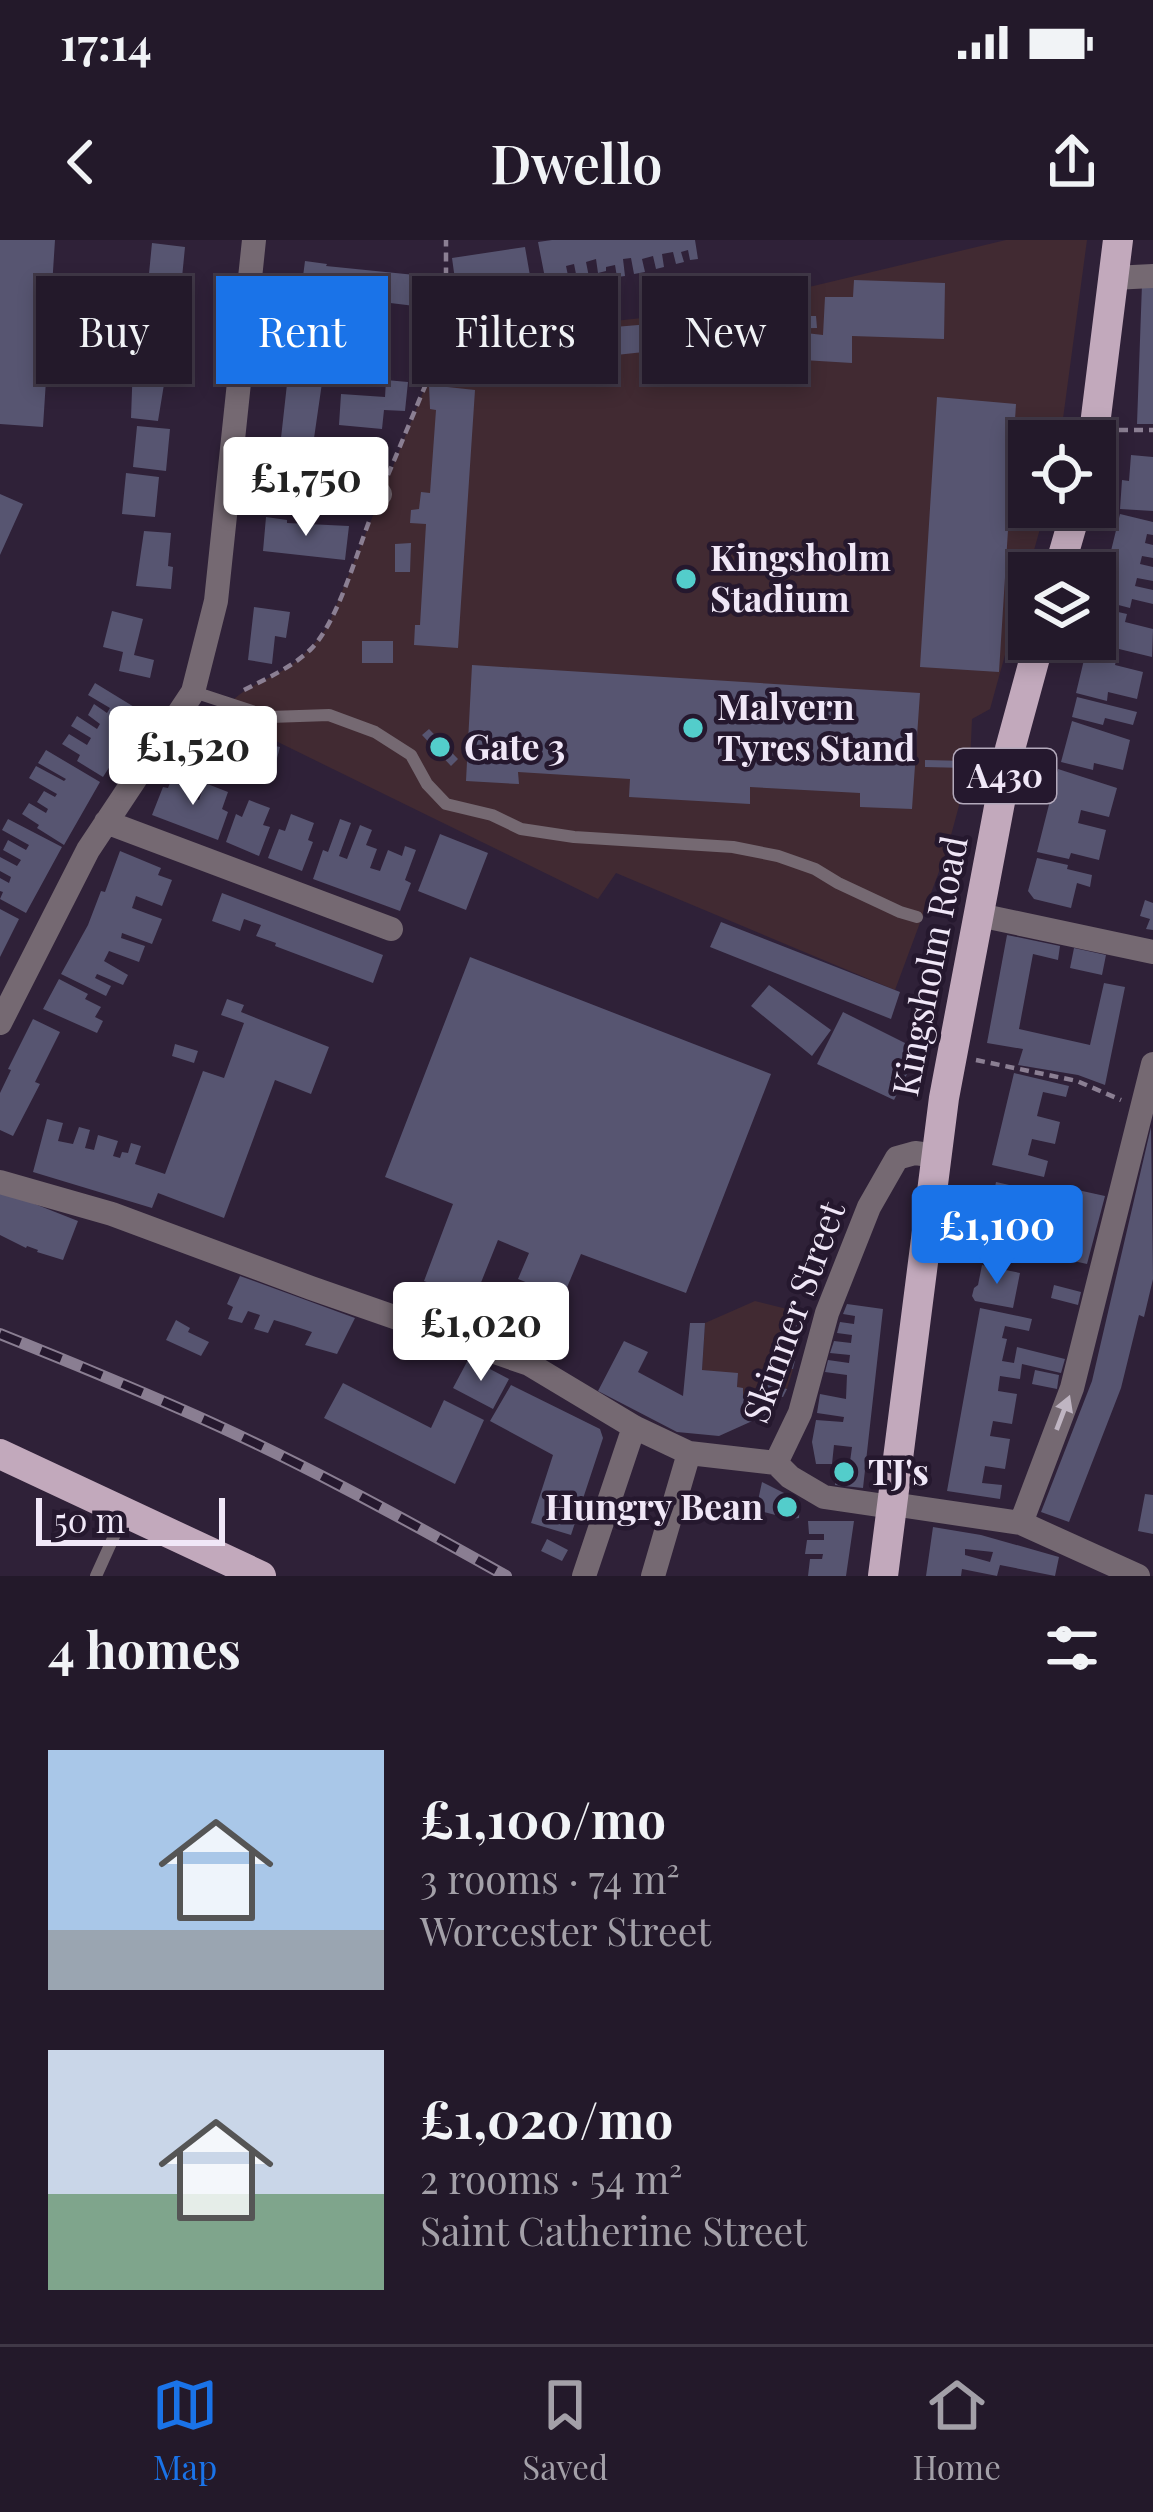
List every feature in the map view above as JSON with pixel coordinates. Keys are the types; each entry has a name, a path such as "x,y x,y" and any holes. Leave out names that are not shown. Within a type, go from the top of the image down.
{"main road":[{"path":"1096,420 1118,240"},
{"name":"Kingsholm Road","path":"936,1162 1010,749 1034,660"},
{"name":"A430","path":"883,1576 936,1162"},
{"path":"0,1454 261,1576"}],"street":[{"path":"0,1023 88,850 193,692 216,601 254,240"},
{"path":"1113,278 1153,277"},
{"path":"231,475 380,494"},
{"path":"106,822 391,929"},
{"path":"979,915 1153,952"},
{"path":"1021,1523 1072,1388 1153,1064"},
{"name":"Skinner Street","path":"776,1463 800,1413 827,1313 869,1207 896,1158 915,1154 936,1162"},
{"path":"0,1182 112,1214 529,1364 634,1427 688,1453 776,1463 824,1497 1021,1523 1138,1576"},
{"path":"584,1576 634,1427"},
{"path":"653,1576 688,1453"}],"lane":[{"path":"193,692 270,717 329,715 375,732 411,755 427,784 446,804 492,815 521,829 733,847 778,856 917,917"},
{"path":"96,1576 125,1511"}],"path":[{"path":"953,1055 1077,1081 1143,1109"}],"shaded area":[{"name":"Kingsholm Stadium","path":"1006,240 1087,240 1063,420 1008,420 1008,528 1040,528 1034,552 1008,552 1008,644 990,709 972,719 970,765 947,850 895,990 616,873 598,899 233,720 229,704 293,664 328,626 426,384 618,384 618,321 642,318 642,384 808,384 808,287"},
{"path":"755,1301 787,1309 771,1363 793,1369 787,1389 768,1384 766,1394 746,1401 737,1387 738,1374 702,1370 705,1323"}],"building":[{"path":"0,240 55,240 53,276 36,276 36,384 46,384 43,427 0,424"},
{"path":"695,240 698,259 690,260 688,250 681,252 684,262 676,264 673,252 662,254 664,267 656,269 653,256 642,259 645,272 634,274 631,258 623,259 625,276 618,277 615,265 598,273 596,259 586,262 589,276 576,276 574,264 566,266 568,276 545,276 538,242"},
{"path":"152,243 185,247 182,276 149,276"},
{"path":"525,247 530,276 454,276 452,258"},
{"path":"305,261 425,276 412,276 412,306 388,303 388,276 303,276"},
{"path":"854,280 945,283 944,339 852,336 852,363 808,360 808,333 823,335 825,297 853,297"},
{"path":"1142,284 1153,284 1153,424 1137,424"},
{"path":"808,316 816,316 817,328 808,328"},
{"path":"642,325 642,352 618,355 618,327"},
{"path":"388,380 408,382 405,411 384,410 382,429 339,425 341,394 385,397"},
{"path":"132,384 164,384 158,421 131,418"},
{"path":"287,384 322,384 311,459 279,456"},
{"path":"429,385 475,390 458,648 414,645 415,625 420,625 426,524 410,523 411,510 419,509 421,492 430,493 436,410 430,409"},
{"path":"937,397 1016,404 1015,420 1008,420 1008,528 999,672 920,667"},
{"path":"137,426 170,429 166,471 133,467"},
{"path":"1131,455 1153,457 1153,511 1120,509 1122,480 1129,481"},
{"path":"126,473 159,477 155,517 122,514"},
{"path":"0,494 23,504 0,555"},
{"path":"1120,514 1153,522 1153,535 1147,534 1145,543 1153,545 1153,558 1142,556 1140,564 1153,567 1153,581 1137,578 1135,586 1153,590 1153,604 1132,599 1130,608 1116,604 1116,552 1111,552"},
{"path":"266,517 287,523 349,526 345,560 263,551"},
{"path":"144,531 171,533 171,589 136,586"},
{"path":"411,543 410,572 395,572 395,544"},
{"path":"254,607 290,612 286,638 275,636 272,664 248,660"},
{"path":"112,611 143,619 134,655 154,660 150,678 119,671 123,652 103,647"},
{"path":"1116,612 1127,614 1125,622 1153,629 1152,657 1119,649 1115,665 1143,672 1137,699 1108,692 1107,701 1076,693 1084,660 1116,660"},
{"path":"362,641 393,641 393,663 362,663"},
{"name":"Malvern Tyres Stand","path":"472,665 920,693 912,809 860,807 860,793 750,787 750,804 629,797 630,779 518,772 519,784 466,781"},
{"path":"95,683 144,713 103,777 77,761 80,755 62,744 69,734 87,745 91,738 71,726 77,716 97,729 100,724 88,715 94,704 107,713 110,708 88,695"},
{"path":"1077,697 1137,712 1133,725 1105,718 1103,725 1072,717"},
{"path":"1072,721 1130,740 1123,770 1094,763 1093,770 1061,762"},
{"path":"232,726 272,737 270,745 280,747 276,762 226,754"},
{"name":"Gate 3","path":"429,729 458,759 451,766 422,735"},
{"path":"46,750 100,782 64,845 22,814 29,803 46,813 48,809 37,802 44,791 57,794 29,778 36,766 66,779 38,763"},
{"path":"925,760 967,761 966,768 925,767"},
{"path":"1058,769 1117,788 1109,817 1081,810 1078,823 1106,830 1099,860 1037,852"},
{"path":"172,778 193,786 188,796 199,800 205,783 228,792 222,809 228,812 218,840 152,815 163,787 168,788"},
{"path":"249,800 270,808 263,825 270,827 259,856 226,842 236,814 242,817"},
{"path":"291,814 314,823 308,840 313,842 302,871 268,858 279,829 285,831"},
{"path":"8,819 62,847 26,913 0,899 0,878 9,883 11,877 0,871 0,857 17,866 21,860 3,850 8,840 26,850 29,845 2,830"},
{"path":"340,819 351,823 339,856 347,859 360,825 372,830 366,845 377,849 370,868 380,871 388,850 402,856 405,846 416,850 400,911 313,879"},
{"path":"440,834 488,853 466,910 418,891"},
{"path":"120,851 161,868 158,875 172,880 162,906 136,896 132,908 162,919 152,944 122,933 121,938 145,946 139,962 109,951 104,961 128,975 123,985 97,974 95,978 111,986 106,996 61,974 101,891 105,892"},
{"path":"1037,858 1092,875 1090,887 1077,883 1071,908 1034,899 1028,891"},
{"path":"222,893 383,955 373,983 275,946 256,936 261,925 244,919 240,931 212,921"},
{"path":"1145,900 1153,903 1153,930 1146,929 1150,919 1140,916"},
{"path":"0,909 19,919 0,957"},
{"path":"721,922 900,992 891,1019 710,947"},
{"path":"1007,935 1060,946 1058,960 1033,954 1019,1029 1090,1045 1104,983 1125,987 1105,1085 1078,1075 1018,1065 1023,1049 987,1043"},
{"path":"1074,948 1106,955 1102,975 1070,968"},
{"path":"470,957 771,1074 686,1293 581,1254 563,1297 518,1279 529,1253 498,1240 474,1300 424,1281 453,1204 385,1177"},
{"path":"59,979 88,994 85,999 101,1007 95,1017 103,1021 97,1033 43,1009"},
{"path":"769,985 831,1030 812,1056 751,1006"},
{"path":"227,999 244,1005 241,1012 329,1047 311,1094 275,1080 224,1218 158,1193 152,1208 33,1172 47,1119 63,1123 58,1141 73,1144 79,1127 90,1130 85,1148 94,1150 98,1135 118,1141 113,1156 120,1158 131,1143 141,1146 135,1164 165,1174 203,1071 224,1078 244,1023 221,1015"},
{"path":"843,1012 919,1050 894,1100 817,1064"},
{"path":"33,1019 60,1032 13,1136 0,1130 0,1093"},
{"path":"175,1044 198,1051 194,1063 172,1056"},
{"path":"1014,1073 1069,1086 1066,1097 1043,1092 1037,1116 1060,1122 1055,1144 1032,1139 1028,1155 1048,1161 1044,1177 992,1165"},
{"path":"1151,1127 1153,1279 1121,1388 1069,1522 1041,1512 1092,1381"},
{"path":"996,1182 1053,1195 1055,1185 1105,1196 1087,1264 966,1241 976,1194 993,1197"},
{"path":"0,1194 78,1221 63,1260 0,1235"},
{"path":"982,1265 1020,1273 1013,1308 975,1301 972,1296"},
{"path":"240,1276 355,1318 337,1354 305,1345 312,1332 294,1326 274,1320 268,1333 254,1329 260,1315 248,1311 242,1323 228,1319 233,1307 227,1304"},
{"path":"1054,1285 1081,1292 1078,1305 1051,1298"},
{"path":"494,1298 526,1310 517,1334 485,1321"},
{"path":"847,1304 883,1309 863,1488 835,1485 837,1467 849,1469 852,1447 834,1445 832,1464 816,1464 812,1442 816,1420 843,1422 844,1417 817,1413 820,1394 846,1399 847,1375 825,1372 828,1360 849,1363 850,1355 830,1353 834,1341 851,1343 852,1335 837,1333 840,1322 854,1324 855,1316 843,1314"},
{"path":"980,1308 1032,1319 1029,1331 1005,1326 1002,1361 1014,1363 1017,1347 1065,1359 1061,1373 1022,1364 1020,1379 1000,1376 998,1391 1017,1394 1012,1424 993,1421 990,1436 1010,1439 1005,1469 985,1466 982,1483 1002,1485 1000,1499 947,1491"},
{"path":"787,1309 806,1313 793,1369 771,1364"},
{"path":"176,1320 209,1342 201,1356 166,1340"},
{"path":"690,1323 705,1323 702,1370 738,1373 737,1387 743,1388 746,1401 766,1394 768,1384 787,1389 783,1397 772,1395 770,1413 719,1436 677,1432 598,1391 624,1341 648,1352 638,1372 683,1396"},
{"path":"469,1358 509,1379 493,1409 453,1388"},
{"path":"1035,1370 1059,1375 1057,1389 1032,1384"},
{"path":"343,1383 431,1428 444,1400 484,1420 455,1484 324,1418"},
{"path":"511,1385 600,1429 603,1438 571,1535 531,1523 553,1455 490,1421"},
{"path":"762,1482 800,1501 799,1518 756,1510"},
{"path":"1145,1494 1153,1495 1153,1534 1138,1531"},
{"path":"808,1521 854,1521 846,1576 808,1576 810,1559 822,1559 823,1554 805,1554 807,1540 824,1540 824,1534 809,1534"},
{"path":"933,1527 1059,1557 1055,1576 1000,1565 997,1576 962,1569 961,1576 926,1576","holes":["965,1549 993,1552 990,1562 965,1555"]},
{"path":"547,1539 568,1550 562,1561 541,1551"}],"railway":[{"path":"0,1334 262,1446 506,1576"}],"place":[{"name":"Kingsholm Stadium","path":"686,579"},
{"name":"Malvern Tyres Stand","path":"693,728"},
{"name":"Gate 3","path":"440,747"},
{"name":"TJ's","path":"844,1472"},
{"name":"Hungry Bean","path":"787,1507"}]}
